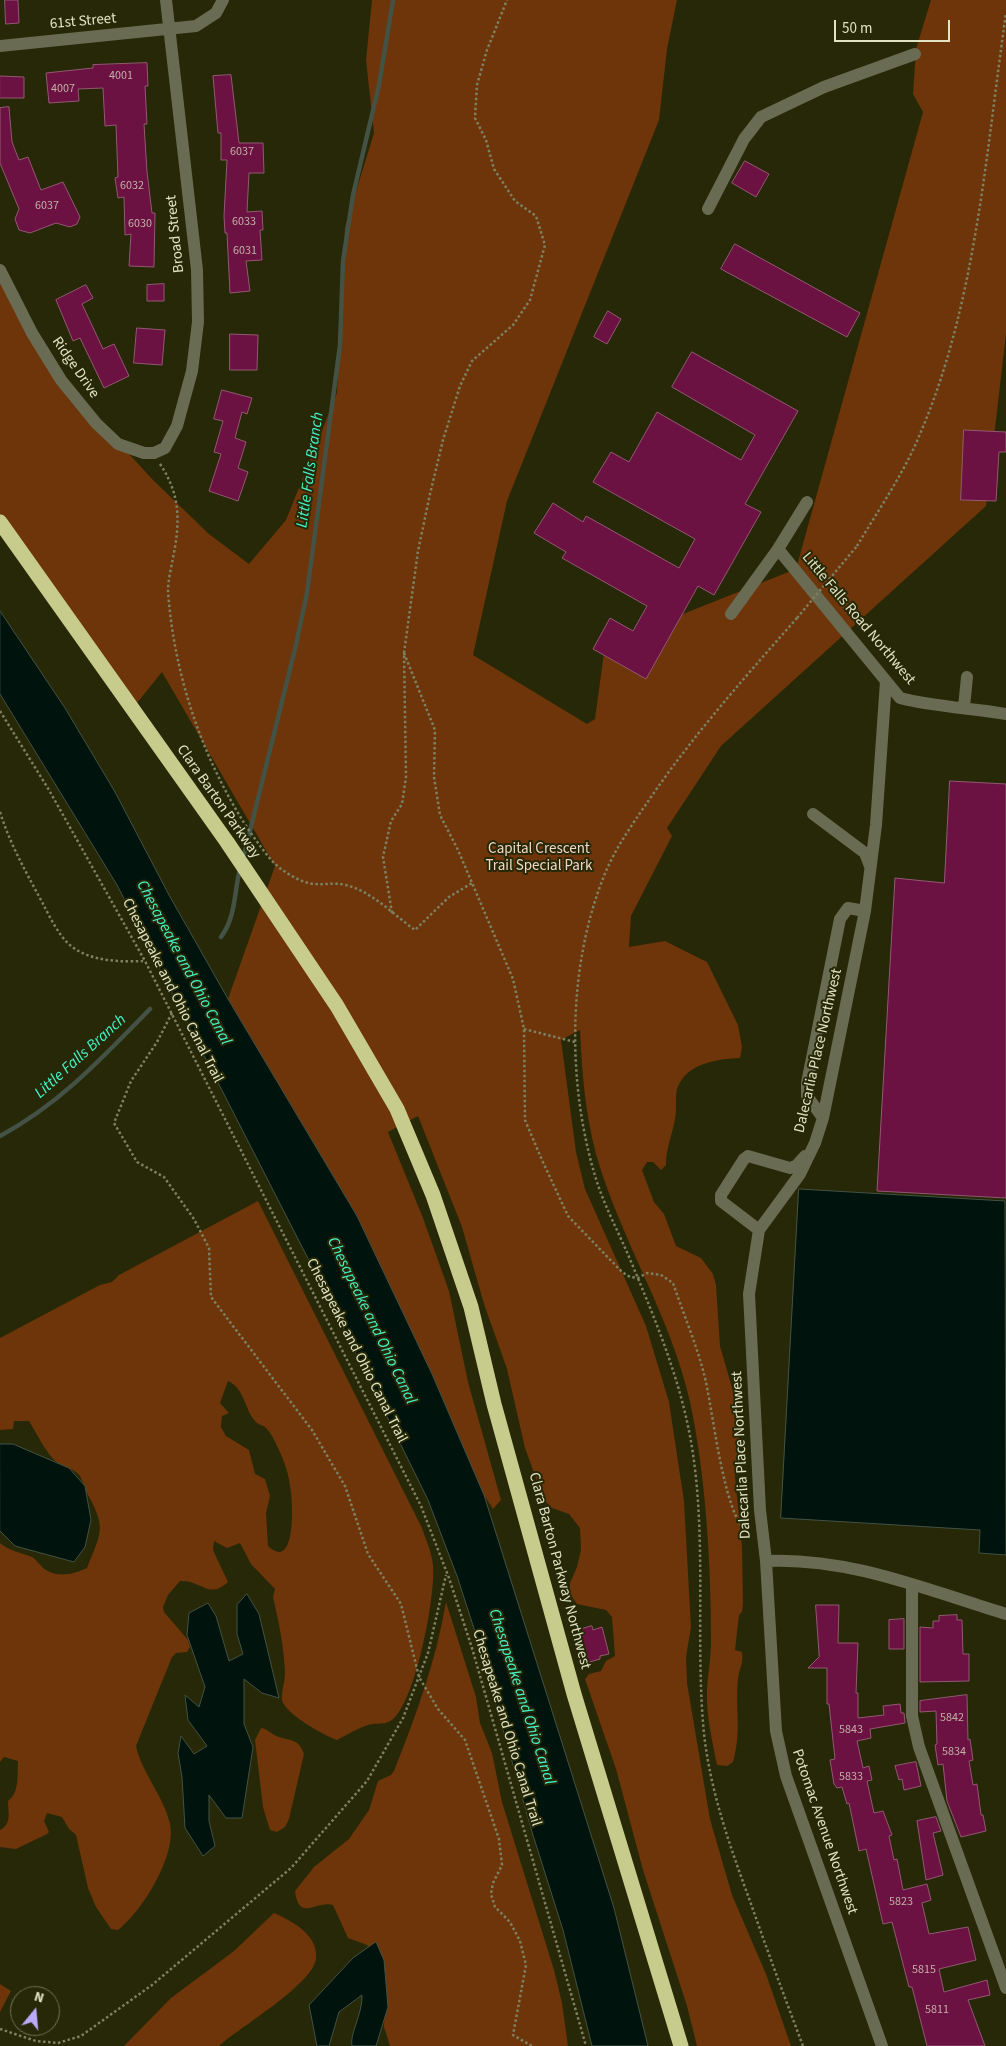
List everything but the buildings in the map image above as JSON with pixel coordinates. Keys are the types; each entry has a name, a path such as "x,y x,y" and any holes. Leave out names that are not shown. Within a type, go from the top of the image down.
{"highway":[{"name":"Clara Barton Parkway","path":"0,522 227,842 337,1006 397,1109"},
{"name":"Clara Barton Parkway Northwest","path":"397,1109 452,1246 471,1307 494,1404 572,1685 681,2046"}],"street":[{"name":"Broad Street","path":"154,453 169,444 177,426 192,371 198,322 197,270 166,0"},
{"name":"61st Street","path":"0,46 196,26 207,21 216,13 223,0"},
{"path":"708,209 744,140 761,117 824,87 915,54"},
{"name":"Ridge Drive","path":"0,270 32,333 56,372 96,423 118,444 144,453 154,453"},
{"path":"731,614 778,549 806,502"},
{"name":"Little Falls Road Northwest","path":"778,549 900,698 927,705 964,707 1006,714"},
{"path":"964,707 967,676"},
{"name":"Dalecarlia Place Northwest","path":"766,1561 760,1510 749,1294 758,1230 800,1174 812,1149 823,1118 865,911 876,825 886,681"},
{"path":"813,814 865,854 870,866"},
{"path":"823,1118 807,1096 807,1083 840,919 848,908 865,911"},
{"path":"758,1230 721,1201 721,1195 744,1159 748,1156 755,1157 790,1168 796,1166 812,1149"},
{"path":"766,1561 801,1560 839,1565 1006,1614"},
{"name":"Potomac Avenue Northwest","path":"766,1561 776,1731 781,1758 882,2046"},
{"path":"912,1585 912,1716 919,1747 1006,1988"}],"path":[{"path":"392,913 383,857 391,821 402,804 406,778 404,653 418,551 430,494 443,440 460,386 472,361 513,325 530,300 546,245 536,216 515,201 494,169 486,140 475,118 477,85 487,50 507,0"},
{"path":"803,2046 731,1849 711,1778 703,1724 700,1535 693,1454 680,1388 638,1278 597,1182 592,1165 579,1095 575,1042 578,978 595,902 615,853 688,745 857,546 908,459 930,411 948,358 967,278 1006,13"},
{"path":"154,453 167,474 176,497 179,529 168,589 180,667 203,744 234,807 263,850 271,860 294,877 315,884 334,883 347,885 370,897 415,930 449,897 472,883"},
{"path":"404,653 436,730 434,778 440,815 472,883 513,979 524,1029 525,1120 568,1216 622,1272 630,1277 638,1278 647,1273 661,1274 673,1283 704,1373 730,1506 743,1530 755,1537"},
{"name":"Chesapeake and Ohio Canal Trail","path":"0,711 49,790 145,961 380,1421 421,1506 447,1573 494,1722 586,2046"},
{"path":"0,812 10,844 58,932 72,947 90,956 120,962 145,961"},
{"path":"172,1013 157,1042 131,1081 114,1123 137,1162 164,1177 194,1220 209,1248 211,1297 312,1430 345,1486 368,1554 401,1604 419,1677 438,1709 464,1740 499,1838 502,1865 493,1883 491,1894 495,1907 510,1922 520,1941 526,1965 513,2035 532,2046"},
{"path":"524,1029 575,1042"},
{"path":"0,2028 36,2040 58,2043 81,2036 152,1985 214,1935 291,1868 367,1781 403,1718 428,1653 447,1573"}],"green space":[{"name":"Capital Crescent Trail Special Park","path":"372,0 677,0 667,49 659,120 507,501 473,655 587,724 595,719 605,645 796,569 923,112 913,94 916,49 931,0 1006,0 1006,334 986,506 721,746 667,828 672,836 631,916 629,947 665,941 707,962 738,1025 742,1047 740,1058 712,1061 703,1064 687,1073 681,1080 677,1089 676,1115 668,1147 666,1165 661,1170 653,1162 647,1162 642,1170 654,1202 664,1214 676,1246 701,1258 713,1274 716,1285 720,1346 733,1391 739,1424 740,1450 735,1476 742,1547 743,1603 742,1612 739,1615 735,1650 742,1652 742,1659 738,1679 736,1751 733,1762 727,1766 717,1765 707,1709 711,1653 709,1551 704,1490 690,1402 671,1339 618,1217 596,1154 585,1092 580,1030 561,1040 576,1152 585,1189 646,1326 669,1402 684,1501 691,1627 686,1657 687,1683 710,1819 732,1895 766,1974 791,2046 697,2046 687,2006 643,1870 616,1769 585,1679 589,1674 601,1671 606,1661 615,1656 612,1617 606,1610 577,1604 570,1594 570,1583 577,1567 581,1550 580,1528 569,1514 552,1508 544,1500 525,1448 507,1369 484,1304 462,1227 418,1116 388,1132 423,1218 449,1291 468,1382 501,1500 493,1509 484,1495 432,1374 357,1216 228,999 275,866 162,672 132,709 0,522 0,265 61,380 153,480 209,534 249,564 286,520 337,393 345,227 374,133 366,60"},
{"path":"258,1201 422,1528 433,1565 433,1579 423,1646 417,1670 401,1708 390,1721 364,1726 337,1740 298,1718 290,1712 282,1700 285,1676 281,1635 273,1597 275,1589 251,1564 240,1543 227,1548 214,1541 213,1550 228,1582 221,1587 210,1589 188,1581 180,1581 168,1595 163,1607 164,1612 188,1640 190,1647 187,1652 176,1653 172,1657 136,1746 143,1766 167,1814 171,1837 163,1866 156,1882 137,1910 118,1930 111,1929 96,1907 88,1888 76,1835 69,1829 62,1817 47,1813 44,1821 49,1832 47,1834 16,1849 0,1847 0,1830 4,1828 8,1821 8,1801 16,1788 18,1761 4,1757 0,1762 0,1543 12,1550 32,1557 44,1569 56,1574 66,1574 87,1568 100,1530 97,1515 80,1476 75,1471 54,1460 29,1421 14,1421 13,1429 0,1430 0,1338 100,1285 112,1282 119,1275","holes":["228,1381 234,1384 251,1416 258,1424 265,1427 277,1445 289,1479 292,1505 291,1531 284,1550 277,1552 268,1546 266,1513 270,1496 265,1479 255,1474 249,1450 226,1436 221,1427 222,1416 229,1413 220,1403"]},
{"path":"446,1602 476,1697 480,1723 492,1753 502,1802 554,1970 562,2003 568,2046 390,2046 384,2027 385,1994 371,1949 367,1945 348,1938 333,1905 327,1904 304,1908 297,1901 295,1891 314,1867 349,1839 369,1810 378,1781 391,1775 394,1771 424,1688 437,1645"},
{"path":"261,1728 277,1736 294,1741 300,1746 304,1754 289,1819 285,1827 277,1832 270,1830 263,1807 255,1740"},
{"path":"274,1913 289,1920 303,1930 309,1936 316,1950 316,1959 312,1969 289,1993 219,2046 124,2046 171,1998 234,1951"},
{"path":"0,1984 10,1990 10,1993 0,2012"}],"water":[{"name":"Chesapeake and Ohio Canal","path":"0,611 65,708 115,792 169,895 228,999 357,1216 432,1374 484,1495 614,1908 648,2046 592,2046 563,1930 532,1832 479,1644 457,1576 428,1500 343,1327 117,885 0,694"},
{"path":"799,1189 1005,1201 1006,1555 979,1553 980,1530 781,1518"},
{"path":"0,1444 13,1444 69,1468 85,1486 91,1520 85,1547 74,1562 15,1546 0,1531"},
{"path":"247,1594 259,1614 279,1698 262,1693 244,1679 244,1724 253,1747 242,1818 226,1818 209,1795 209,1821 215,1846 203,1856 185,1828 182,1777 178,1753 181,1736 194,1754 207,1746 188,1720 185,1695 199,1707 205,1687 187,1635 189,1613 208,1603 216,1616 229,1661 243,1654 237,1634 237,1605"},
{"path":"376,1942 384,1960 388,2007 376,2046 352,2046 352,2036 362,2002 362,1995 339,2012 329,2046 317,2046 309,2005 353,1958"}],"waterway":[{"name":"Little Falls Branch","path":"243,859 307,593 340,345 343,261 353,195 379,85 393,0"},
{"name":"Little Falls Branch","path":"221,937 232,913 240,869"},
{"name":"Little Falls Branch","path":"0,1136 42,1109 80,1078 150,1009"}]}
